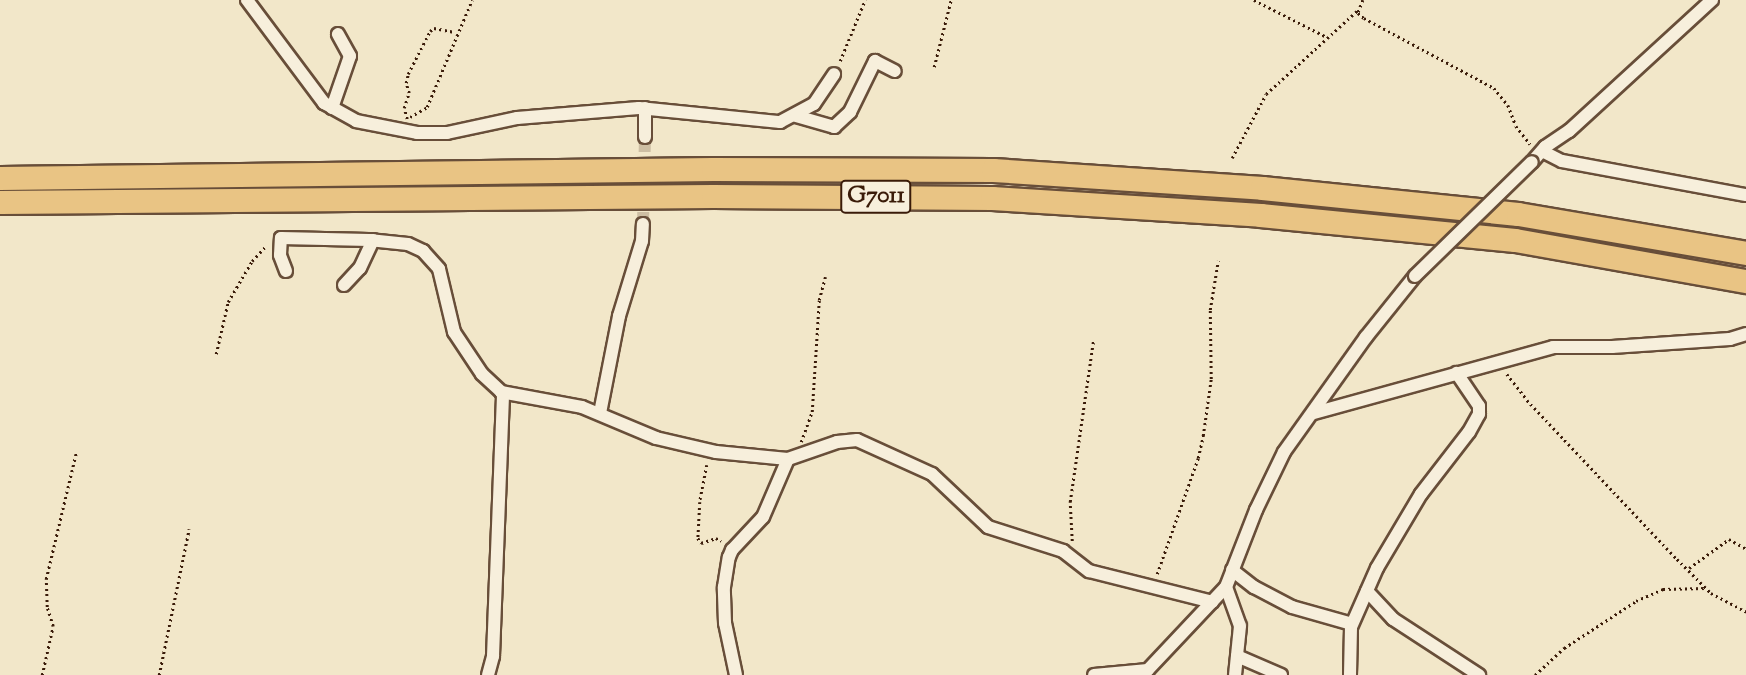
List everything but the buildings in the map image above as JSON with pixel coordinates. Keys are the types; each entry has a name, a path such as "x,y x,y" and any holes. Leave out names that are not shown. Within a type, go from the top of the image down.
{"highway":[{"name":"G7011","path":"0,178 713,169 993,170 1262,188 1518,214 1746,254"},
{"name":"G7011","path":"0,202 699,196 992,198 1260,215 1515,240 1746,281"}],"street":[{"path":"247,0 312,89 332,108 356,121 393,129 447,133 516,118 645,108 763,123 780,122 796,116 819,99 834,74"},
{"path":"1094,675 1146,673 1212,603 1226,587 1256,510 1284,452 1366,337 1415,276 1542,151 1569,131 1712,0"},
{"path":"332,108 350,55 338,34"},
{"path":"796,116 834,127 847,117 875,61 895,71"},
{"path":"816,123 819,99"},
{"path":"645,108 645,137"},
{"path":"1542,151 1562,161 1746,195"},
{"path":"600,413 620,316 642,241 643,224"},
{"path":"286,271 280,255 281,238 373,240 408,244 432,260 444,280 454,332 482,374 503,393 582,407 656,438 710,451 788,459 846,439 880,449 932,474 988,527 1063,551 1089,570 1212,603"},
{"path":"344,285 360,268 373,240"},
{"path":"1314,413 1553,347 1612,347 1730,339 1746,334"},
{"path":"1350,675 1349,638 1352,624 1377,568 1415,503 1446,458 1469,432 1479,414 1479,406 1457,373"},
{"path":"488,675 493,656 503,393"},
{"path":"736,675 727,643 724,606 727,568 732,550 763,517 788,459"},
{"path":"1232,570 1254,587 1285,604 1352,624"},
{"path":"1226,587 1240,626 1235,675"},
{"path":"1367,591 1393,619 1463,663 1472,673"},
{"path":"1237,656 1281,675"}],"path":[{"path":"393,129 427,107 472,0"},
{"path":"834,74 865,0"},
{"path":"934,67 951,0"},
{"path":"1254,0 1327,37"},
{"path":"1232,158 1266,94 1359,9 1363,0"},
{"path":"1359,9 1358,13 1364,18 1394,36 1494,88 1508,105 1525,140 1542,151"},
{"path":"407,119 404,108 409,93 406,83 408,74 430,32 434,28 457,32"},
{"path":"216,354 228,302 252,261 268,245 281,238"},
{"path":"1156,587 1161,559 1198,458 1203,436 1210,379 1210,310 1218,261"},
{"path":"802,455 803,436 812,412 819,300 825,276"},
{"path":"1075,561 1069,519 1070,502 1093,342"},
{"path":"1502,361 1507,373 1527,400 1687,569 1706,588 1745,611"},
{"path":"710,451 700,502 698,538 701,542 719,538 725,547 732,550"},
{"path":"42,675 53,626 47,607 46,579 76,453"},
{"path":"159,675 189,529"},
{"path":"1687,569 1729,539 1746,549"},
{"path":"1535,675 1564,648 1636,601 1663,589 1706,588"}],"tunnel":[{"path":"643,224 645,137"}]}
